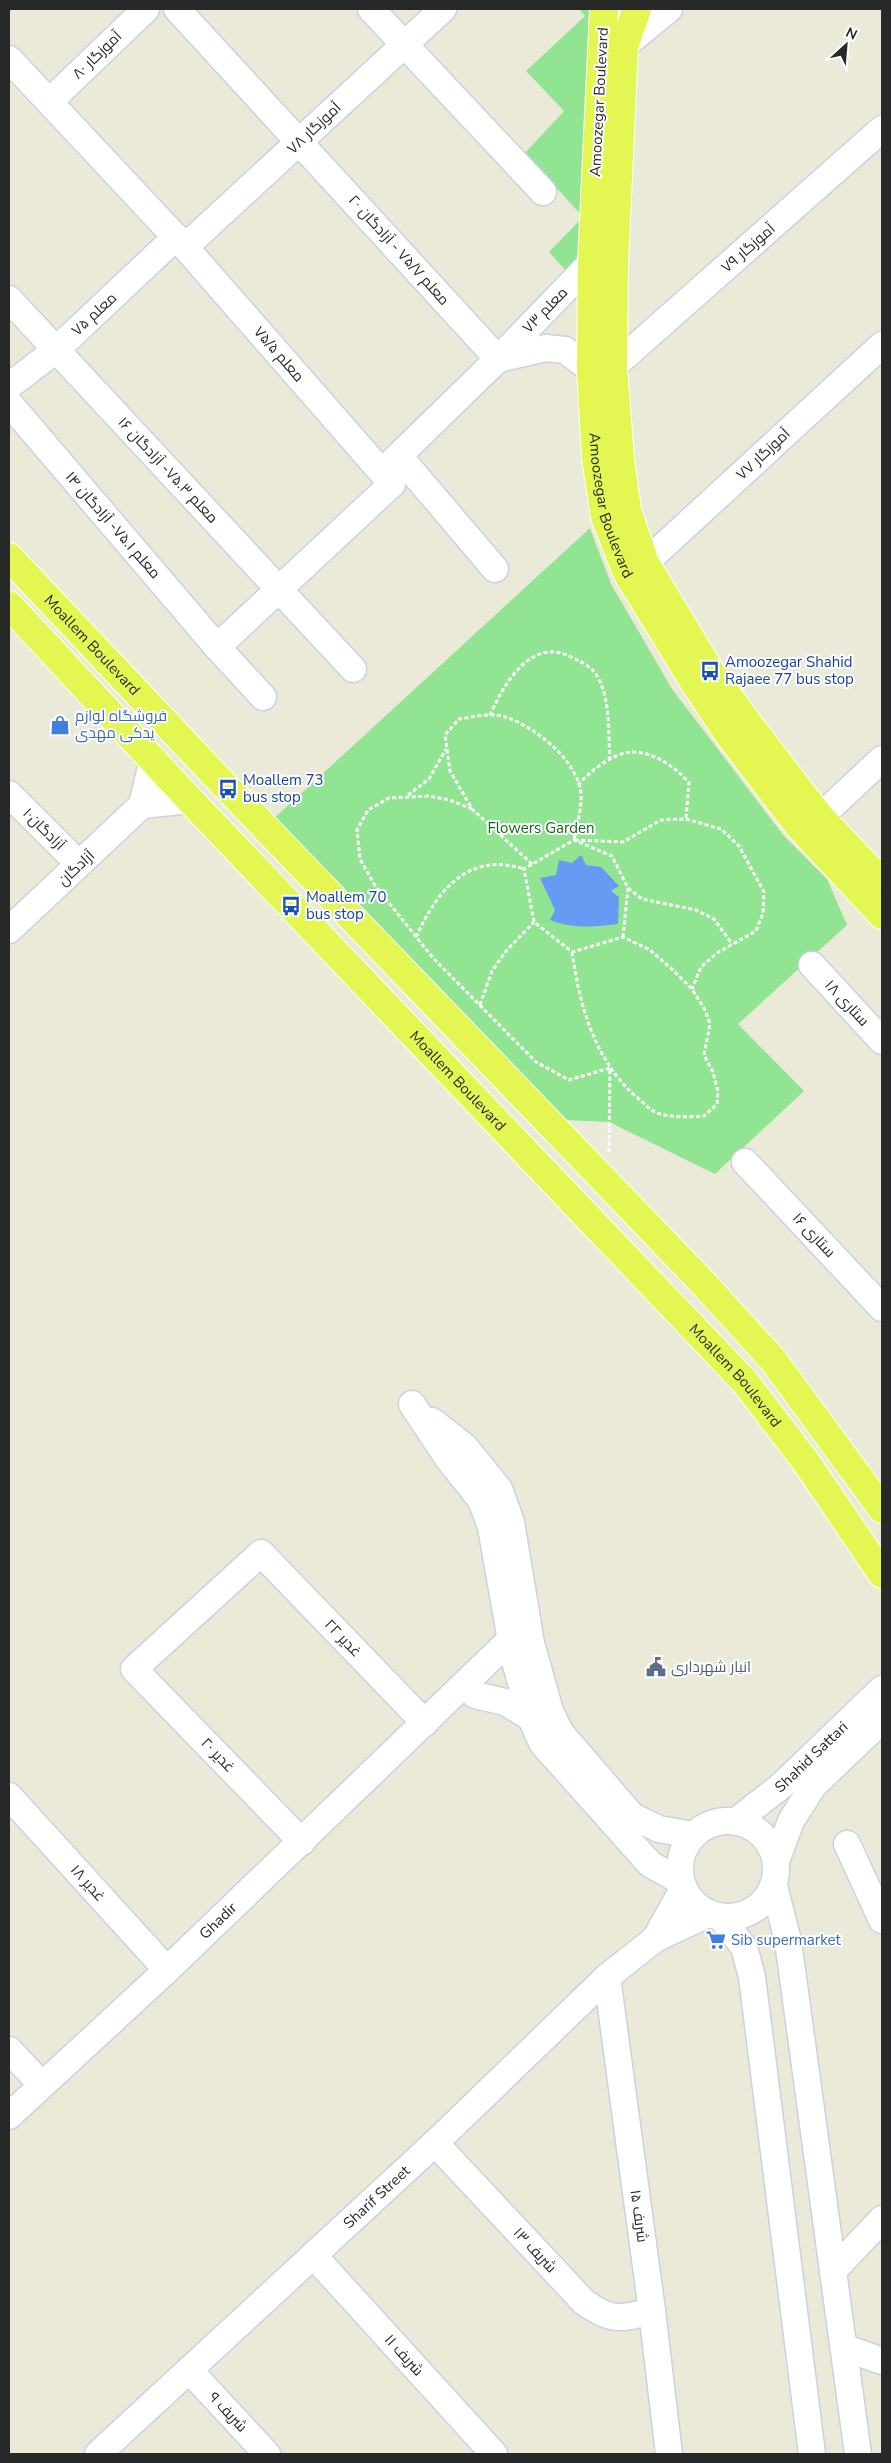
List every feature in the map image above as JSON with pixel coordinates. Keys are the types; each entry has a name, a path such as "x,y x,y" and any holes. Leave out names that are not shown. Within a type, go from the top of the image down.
{"main road":[{"name":"Amoozegar Boulevard","path":"604,9 592,262 602,369 620,460 627,510 645,563 710,671 820,816 882,882"},
{"name":"Amoozegar Boulevard","path":"637,9 624,46 614,263 602,369 596,458 605,517 628,573 694,682 729,735 798,825 882,915"},
{"name":"Moallem Boulevard","path":"9,557 228,789 609,1184 773,1360 882,1509"},
{"name":"Moallem Boulevard","path":"9,605 190,800 745,1382 806,1462 882,1574"}],"street":[{"name":"آموزگار ۸۰","path":"49,102 146,9"},
{"name":"معلم ۷۵/۷ - آزادگان ۲۰","path":"177,9 498,359"},
{"path":"371,9 543,192"},
{"name":"آموزگار ۷۸","path":"180,242 299,141 443,9"},
{"path":"624,46 669,9"},
{"name":"معلم ۷۵/۵","path":"9,59 391,464 494,569"},
{"name":"۷۹ آموزگار","path":"602,369 882,129"},
{"name":"معلم ۷۵","path":"9,386 56,350 180,242"},
{"name":"معلم ۷۳","path":"391,464 498,359 592,262"},
{"name":"معلم ۷۵.۳- آزادگان ۱۶","path":"9,299 352,669"},
{"name":"۷۷ آموزگار","path":"645,563 882,345"},
{"path":"498,359 546,348 566,350 602,369"},
{"name":"معلم ۷۵.۱- آزادگان ۱۴","path":"9,403 217,647 263,697"},
{"path":"217,647 392,484 391,464"},
{"path":"820,816 882,759"},
{"path":"153,760 142,805 190,800"},
{"name":"آزادگان۱۰","path":"9,794 79,864"},
{"name":"آزادگان","path":"9,930 142,805"},
{"name":"ستاری ۱۸","path":"812,965 882,1041"},
{"name":"ستاری ۱۶","path":"745,1162 877,1293"},
{"path":"693,1835 659,1829 632,1816 560,1732 518,1647 511,1522 499,1489 465,1448 412,1404 449,1460 481,1500 491,1527 518,1647 531,1718 542,1743 650,1864 682,1885 744,1947 752,1977 812,2454"},
{"name":"غدیر ۲۲","path":"134,1669 260,1553 425,1723"},
{"name":"Ghadir","path":"9,2116 167,1970 425,1723 518,1647"},
{"name":"Ghadir","path":"425,1723 475,1695 518,1647"},
{"name":"غدیر ۲۰","path":"134,1669 302,1842"},
{"name":"Shahid Sattari","path":"736,1821 781,1786 882,1689"},
{"path":"475,1695 506,1702 531,1718"},
{"name":"Shahid Sattari","path":"775,1873 792,1821 813,1786 882,1720"},
{"name":"غدیر ۱۸","path":"9,1796 167,1970"},
{"path":"682,1885 679,1865 683,1849 693,1835 712,1823 736,1821 762,1834 775,1873 788,1941 858,2454"},
{"path":"847,1844 882,1920"},
{"path":"715,1916 743,1916 762,1904 775,1873"},
{"name":"Sharif Street","path":"655,1939 682,1885"},
{"name":"Sharif Street","path":"98,2454 435,2143 607,1977 655,1939 715,1916"},
{"name":"شریف ۱۵","path":"607,1977 652,2311 669,2454"},
{"path":"9,2050 42,2085"},
{"name":"شریف ۱۳","path":"435,2143 584,2302 600,2314 622,2319 652,2311"},
{"path":"833,2271 882,2219"},
{"name":"شریف ۱۱","path":"313,2256 494,2454"},
{"path":"844,2347 882,2362"},
{"name":"شریف ۹","path":"189,2370 266,2454"}],"path":[{"path":"490,716 507,681 523,663 543,652 567,654 585,664 597,676 604,692 610,760"},
{"path":"532,864 472,809 450,771 446,735 459,719 504,716 542,737 562,755 581,793 574,840"},
{"path":"407,796 429,779 446,748"},
{"path":"578,785 586,776 610,760 632,752 644,754 678,770 689,783 686,820"},
{"path":"472,809 450,800 407,796 389,798 368,810 357,830 360,859 374,884 416,938 536,1062 569,1080 610,1068"},
{"path":"524,869 574,840 623,842 661,820 686,820 720,828 739,846 764,892 763,913 756,931 717,953 701,967 692,989"},
{"path":"574,840 612,856 628,888 642,899 696,910 714,919 732,944"},
{"path":"416,938 427,914 440,894 476,866 506,863 524,869"},
{"path":"524,869 534,922 572,952 578,991 586,1016 592,1034 610,1068 630,1092 655,1112 684,1117 704,1116 717,1104 718,1092 713,1072 704,1055 710,1024 705,1010 692,989 650,950 623,937 572,952"},
{"path":"623,937 628,888"},
{"path":"480,1005 492,972 506,951 534,922"},
{"path":"609,1184 610,1068"}],"green space":[{"path":"579,9 599,9 587,256 569,274 549,252 583,217 525,153 564,111 526,71 585,16"},
{"name":"Flowers Garden","path":"590,528 611,584 672,689 784,836 827,879 847,925 738,1024 804,1091 715,1174 609,1122 565,1120 270,822"}],"water":[{"path":"581,855 586,865 601,867 619,886 611,891 619,897 618,924 575,926 550,920 555,910 540,878 556,875 559,860 572,863"}],"place":[{"name":"Amoozegar Shahid Rajaee 77 bus stop","path":"710,671"},
{"name":"فروشگاه لوازم یدکی مهدی","path":"60,725"},
{"name":"Moallem 73 bus stop","path":"228,789"},
{"name":"Moallem 70 bus stop","path":"291,906"},
{"name":"انبار شهرداری","path":"656,1667"},
{"name":"Sib supermarket","path":"716,1940"}]}
